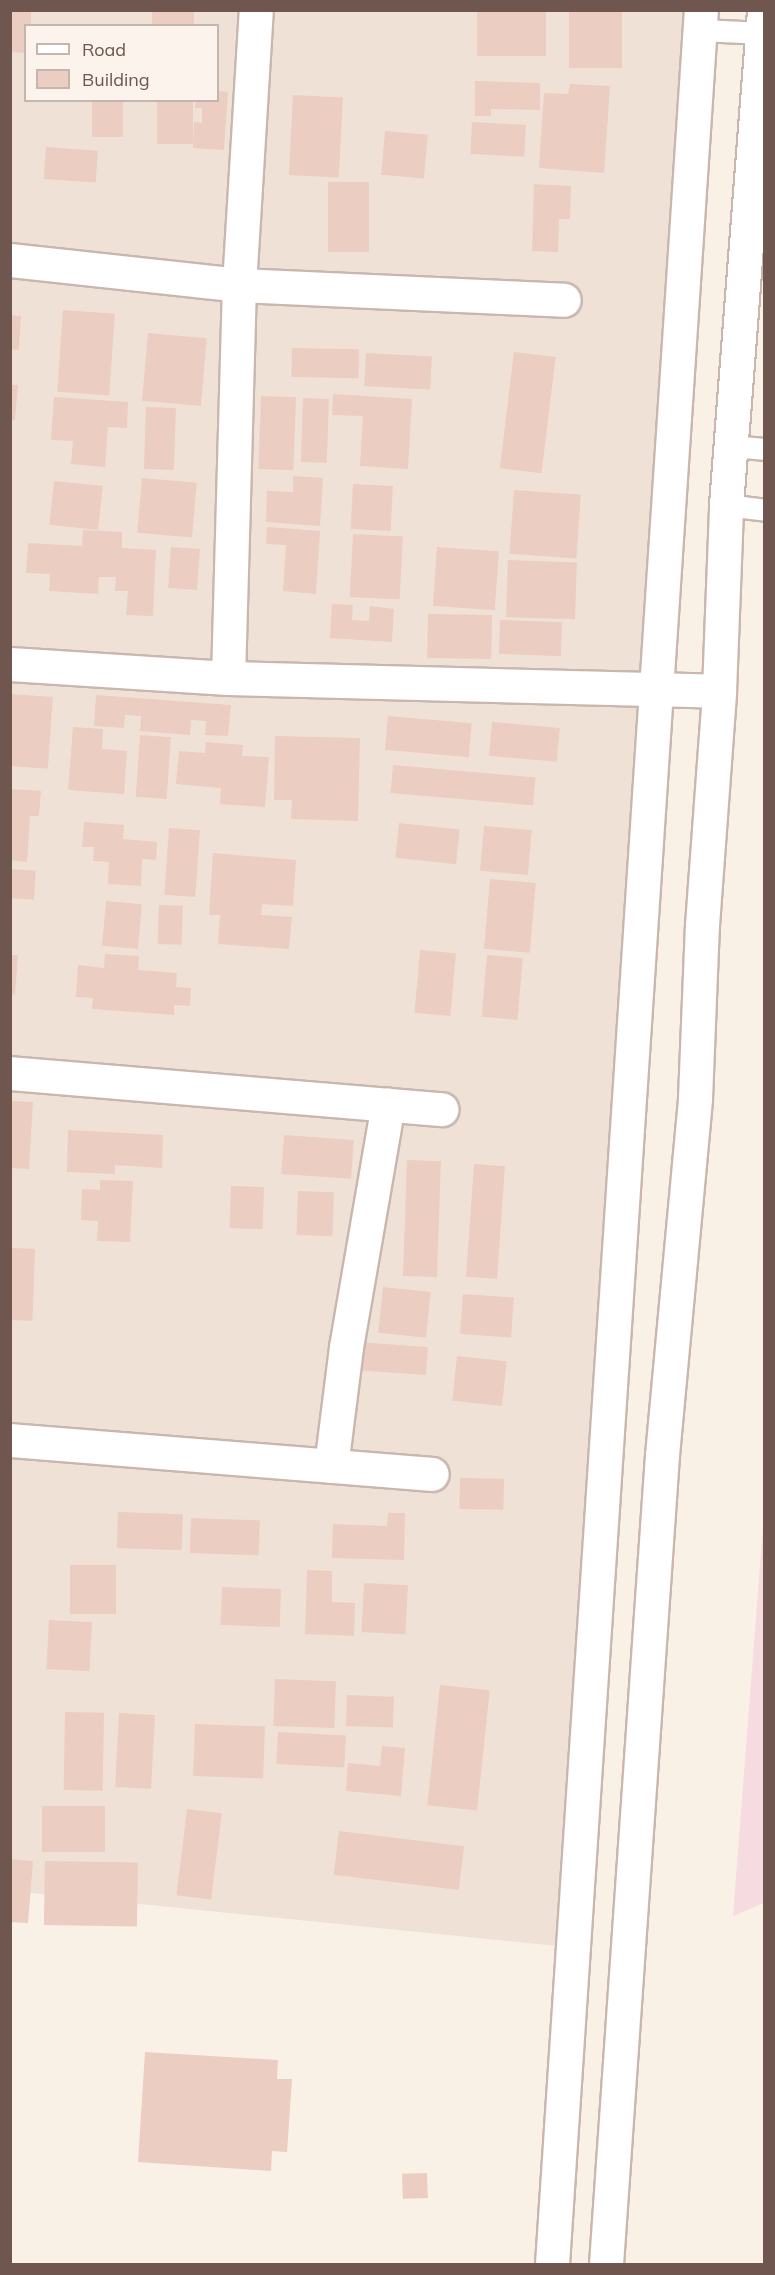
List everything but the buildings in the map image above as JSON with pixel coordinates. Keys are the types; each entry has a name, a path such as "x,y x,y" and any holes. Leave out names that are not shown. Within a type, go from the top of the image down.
{"main road":[{"path":"228,678 239,285 256,10"},
{"path":"552,2265 624,1202 654,689 700,20"},
{"path":"606,2265 662,1455 695,1098 702,925 719,691 726,505 764,25"},
{"path":"10,260 239,285 564,300"},
{"path":"10,664 228,678 719,691"},
{"path":"10,1073 441,1109"},
{"path":"331,1466 345,1347 388,1105"},
{"path":"10,1440 432,1474"}],"lane":[{"path":"700,20 764,25"},
{"path":"731,446 765,449"},
{"path":"726,505 765,510"}],"shaded area":[{"path":"10,11 709,11 577,1948 11,1891"},
{"path":"764,1514 764,1903 733,1916"}]}
